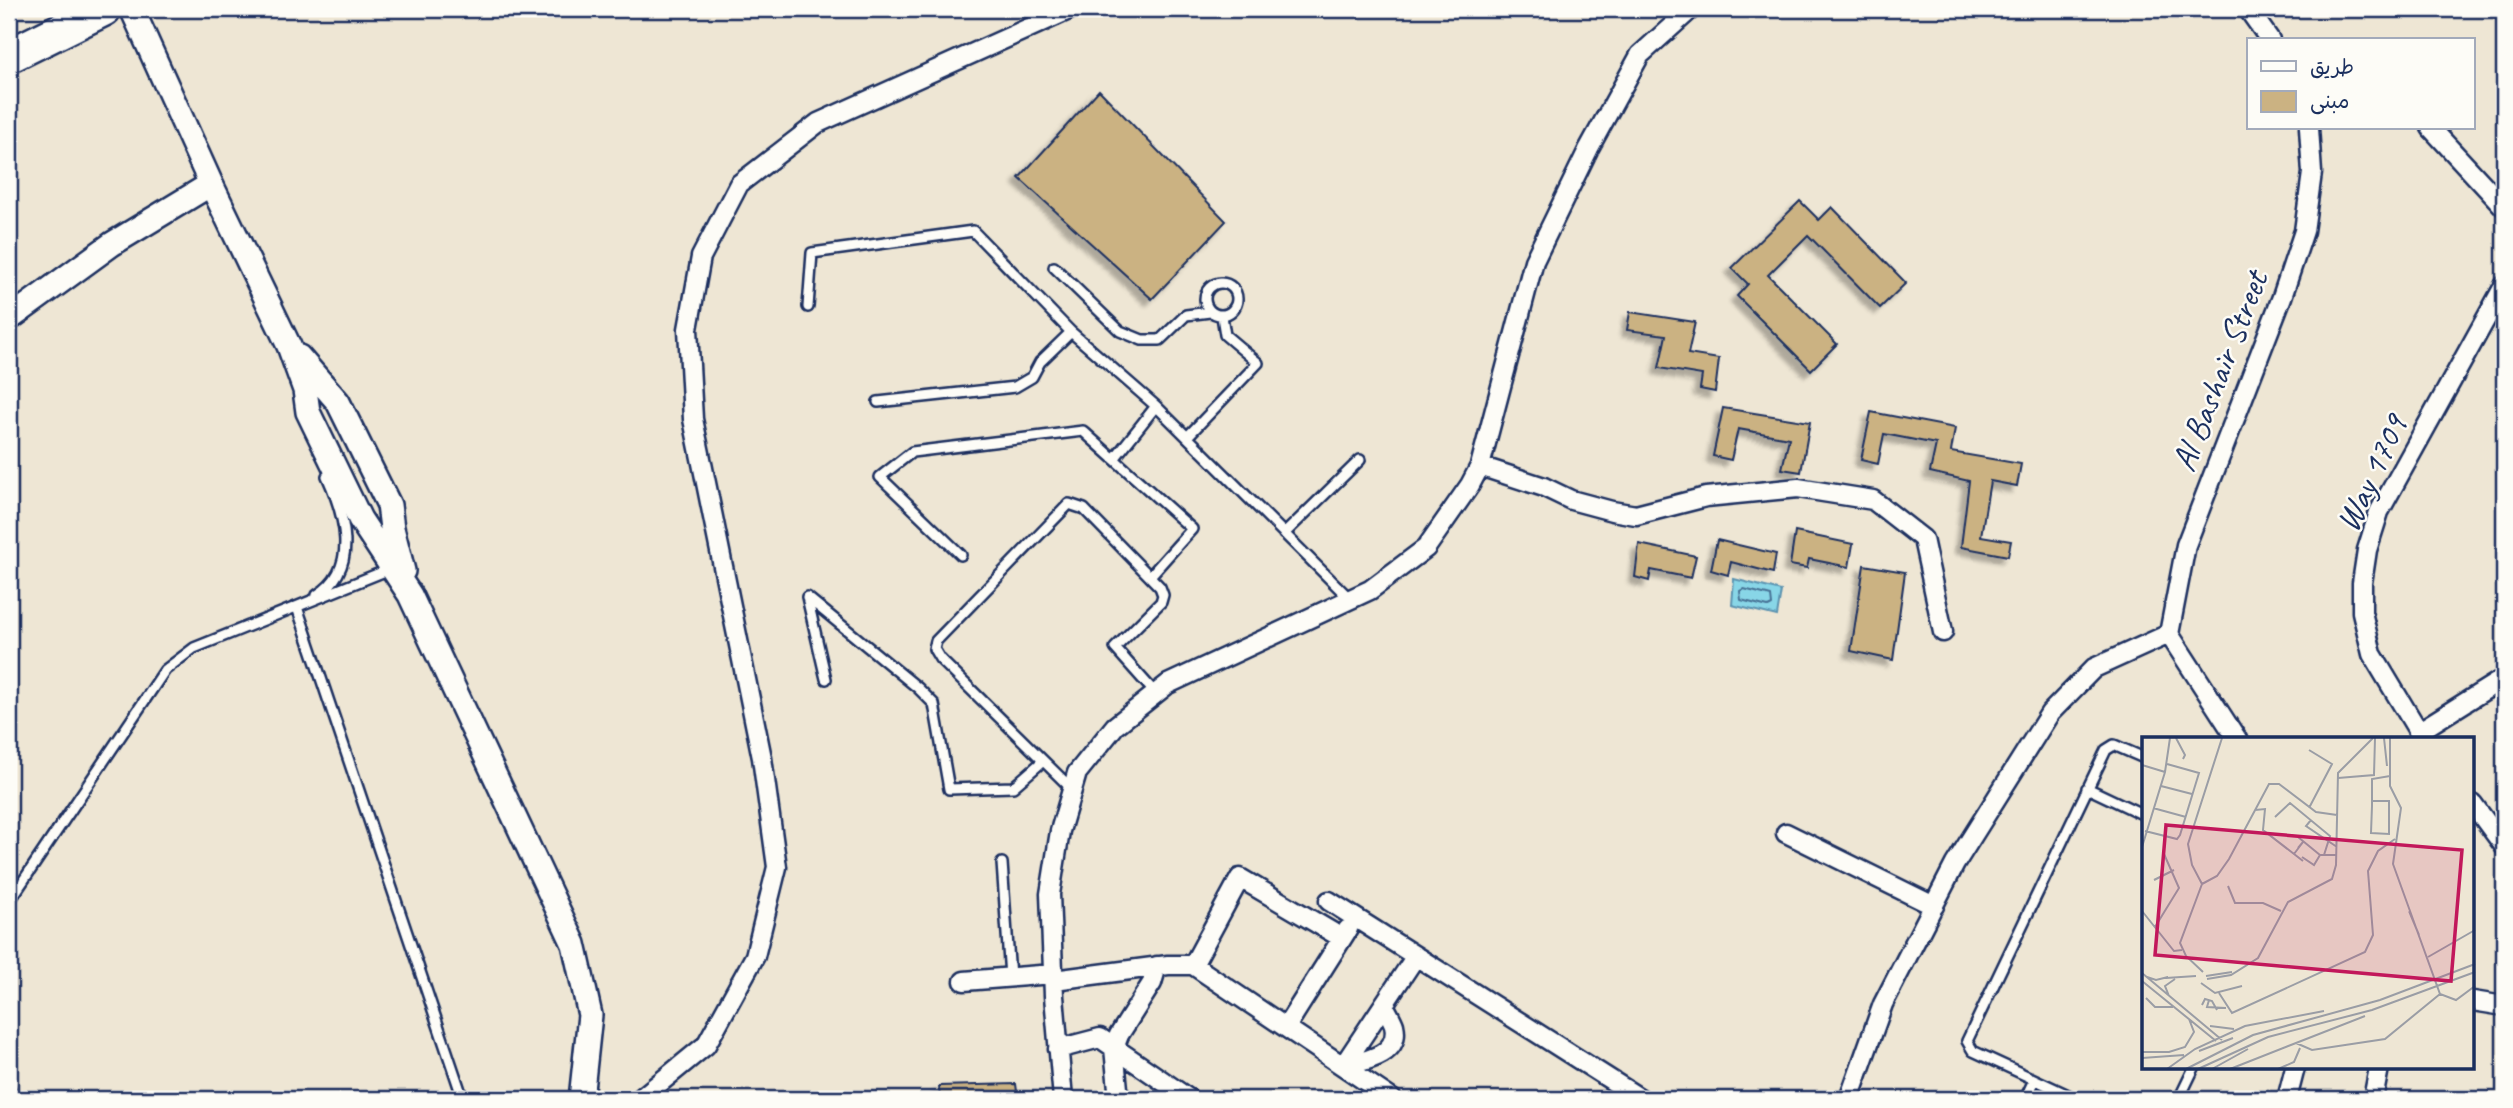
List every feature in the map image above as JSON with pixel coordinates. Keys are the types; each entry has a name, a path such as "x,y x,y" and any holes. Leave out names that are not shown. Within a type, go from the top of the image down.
{"highway":[{"path":"9,56 104,9"}],"street":[{"path":"132,9 211,184 289,346 305,390 308,412 360,519 397,566 575,944 590,1014 581,1099"},
{"path":"640,1099 706,1045 755,956 776,867 762,758 693,419 688,329 701,257 739,184 817,124 1071,9"},
{"path":"1063,1099 1053,977 1050,894 1060,831 1077,773 1115,726 1168,684 1370,590 1426,548 1480,466 1534,261 1589,148 1640,55 1691,9"},
{"path":"2248,9 2269,38"},
{"name":"Al Bashair Street","path":"2169,634 2186,545 2283,298 2304,231 2312,173 2309,130"},
{"path":"2433,130 2504,207"},
{"path":"9,319 112,244 211,184"},
{"name":"Way 1709","path":"2504,286 2379,512 2367,550 2362,583 2362,612 2372,654 2420,736 2504,678"},
{"path":"289,346 338,402 389,505 397,566"},
{"path":"1480,466 1544,487 1571,500 1636,515 1706,496 1798,488 1873,500 1923,539 1943,632"},
{"path":"1849,1099 1883,1004 1955,864 2050,713 2094,668 2169,634 2236,737"},
{"path":"2474,805 2504,846"},
{"path":"1786,833 1934,906"},
{"path":"1194,965 1240,878 1342,939"},
{"path":"1329,901 1641,1099"},
{"path":"1286,1027 1355,917"},
{"path":"1343,1066 1416,956"},
{"path":"964,981 1053,977 1157,966 1194,965 1392,1099"},
{"path":"1119,1099 1114,1048 1119,1035 1152,983 1157,966"},
{"path":"2474,1000 2504,1006"},
{"path":"1343,1066 1370,1059 1387,1051 1392,1044 1394,1026 1384,1005"},
{"path":"1058,1049 1100,1038 1189,1099"},
{"path":"2287,1099 2294,1070"},
{"path":"2373,1099 2379,1070"}],"lane":[{"path":"808,307 812,253 973,231 1071,332 1156,406 1350,599"},
{"path":"1054,267 1120,331 1142,340 1160,340 1186,315 1210,312 1222,316 1233,310 1237,299 1231,285 1219,281 1208,287 1205,300 1210,312"},
{"path":"1187,438 1258,363 1225,335 1222,316"},
{"path":"878,402 1015,387 1032,377 1040,362 1071,332"},
{"path":"1114,458 1156,406"},
{"path":"297,607 325,590 339,573 345,554 346,533 330,482 311,441 308,412"},
{"path":"961,555 880,477 912,452 1083,432 1192,529 1150,576"},
{"path":"1284,534 1360,460"},
{"path":"1072,789 940,659 934,649 936,641 1069,504 1084,509 1160,587 1163,595 1161,602 1115,648 1156,694"},
{"path":"9,902 165,670 194,649 397,566"},
{"path":"826,679 807,597 934,704 949,789 1013,787 1043,761"},
{"path":"297,607 463,1099"},
{"path":"2077,1099 1973,1052 1967,1041 2101,758 2109,747 2119,747 2142,757"},
{"path":"2087,788 2142,814"},
{"path":"1002,863 1010,977"},
{"path":"2179,1099 2193,1070"},
{"path":"2025,1099 2034,1080"},
{"path":"9,1086 13,1099"}],"water":[{"path":"1734,579 1781,591 1777,616 1732,605"}],"building":[{"path":"1099,90 1226,221 1152,299 1019,178"},
{"path":"1800,201 1819,220 1832,207 1906,283 1880,308 1808,235 1768,275 1837,344 1811,370 1737,296 1748,284 1732,268"},
{"path":"1630,312 1695,322 1688,354 1719,359 1715,392 1700,389 1702,375 1659,368 1666,335 1627,330"},
{"path":"1723,408 1810,422 1801,472 1782,469 1789,438 1738,429 1731,460 1713,456"},
{"path":"1871,412 1955,428 1951,452 2021,464 2017,486 1990,481 1981,536 2011,541 2008,556 1961,547 1969,481 1930,472 1936,444 1884,434 1878,464 1861,460"},
{"path":"1795,532 1853,544 1849,567 1809,559 1807,568 1790,565"},
{"path":"1717,540 1776,554 1773,573 1731,562 1728,575 1711,570"},
{"path":"1639,544 1696,556 1691,578 1651,570 1649,581 1635,577"},
{"path":"1864,565 1905,572 1893,660 1851,651"},
{"path":"1016,1084 1018,1099 940,1099 939,1086"}]}
